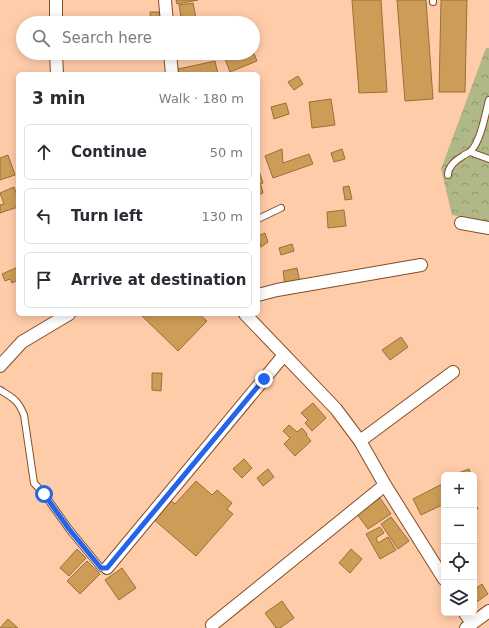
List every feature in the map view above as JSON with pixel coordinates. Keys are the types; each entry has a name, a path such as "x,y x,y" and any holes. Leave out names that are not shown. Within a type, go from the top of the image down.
{"street":[{"path":"56,0 56,16"},
{"path":"165,0 166,16"},
{"path":"56,60 57,72"},
{"path":"171,60 172,72"},
{"path":"460,223 489,228"},
{"path":"260,295 277,290 420,265"},
{"path":"0,366 22,342 61,316"},
{"path":"247,316 336,409 360,441 385,485 441,574"},
{"path":"107,568 284,355"},
{"path":"360,441 453,372"},
{"path":"212,625 385,485"},
{"path":"466,616 469,626 489,611"}],"lane":[{"path":"448,175 448,170 452,164 470,152 478,138 489,100"},
{"path":"470,152 489,159"},
{"path":"260,218 281,208"},
{"path":"0,390 17,401 24,415 34,483 101,568 107,568"}],"green space":[{"path":"486,48 489,48 489,222 452,215 441,169"}],"building":[{"path":"176,0 198,0 177,4"},
{"path":"352,0 381,0 387,92 359,93"},
{"path":"397,0 426,0 433,99 405,101"},
{"path":"441,0 467,0 465,92 439,92"},
{"path":"193,3 196,16 181,16 179,5"},
{"path":"150,12 159,12 160,16 150,16"},
{"path":"225,60 257,60 257,61 230,72"},
{"path":"215,61 218,72 179,72 178,69"},
{"path":"298,76 303,84 294,90 288,82"},
{"path":"331,99 335,125 312,128 309,102"},
{"path":"286,103 289,114 274,119 271,107"},
{"path":"282,149 283,163 309,154 313,164 273,178 265,156"},
{"path":"342,149 345,159 334,162 331,153"},
{"path":"8,155 15,175 0,180 0,158"},
{"path":"260,174 263,183 260,184"},
{"path":"260,185 263,193 260,194"},
{"path":"349,186 352,199 345,200 343,187"},
{"path":"14,187 16,192 16,208 0,213 0,205 4,204 0,193"},
{"path":"344,210 346,226 328,228 327,212"},
{"path":"265,233 268,242 261,247 260,243 260,235"},
{"path":"292,244 294,251 281,255 279,248"},
{"path":"16,268 16,281 12,283 10,279 5,281 2,274"},
{"path":"297,268 300,282 285,285 283,271"},
{"path":"142,316 201,316 207,321 178,351"},
{"path":"401,337 408,347 390,360 382,350"},
{"path":"152,373 162,373 161,391 152,390"},
{"path":"313,403 326,418 312,431 305,423 308,420 301,413"},
{"path":"289,425 297,432 302,428 311,441 295,456 284,444 290,438 283,431"},
{"path":"244,459 252,468 242,478 233,469"},
{"path":"268,469 274,477 263,486 257,478"},
{"path":"469,469 470,472 461,472"},
{"path":"196,481 212,495 217,490 232,503 227,509 233,514 196,556 152,518 169,499 175,504"},
{"path":"441,485 441,505 421,515 413,499"},
{"path":"380,498 391,514 368,529 357,514"},
{"path":"391,517 409,541 398,549 381,524"},
{"path":"380,527 384,533 376,538 378,543 388,537 396,550 380,559 366,534"},
{"path":"77,549 86,558 69,576 60,568"},
{"path":"351,549 362,559 350,573 339,563"},
{"path":"87,561 100,574 80,594 67,581"},
{"path":"122,568 136,588 119,600 105,580"},
{"path":"482,584 488,594 477,602 477,588"},
{"path":"282,601 294,618 280,628 276,628 265,613"},
{"path":"8,619 18,628 0,628"}],"route":[{"path":"44,494 69,529 101,568 107,568 264,379"}]}
